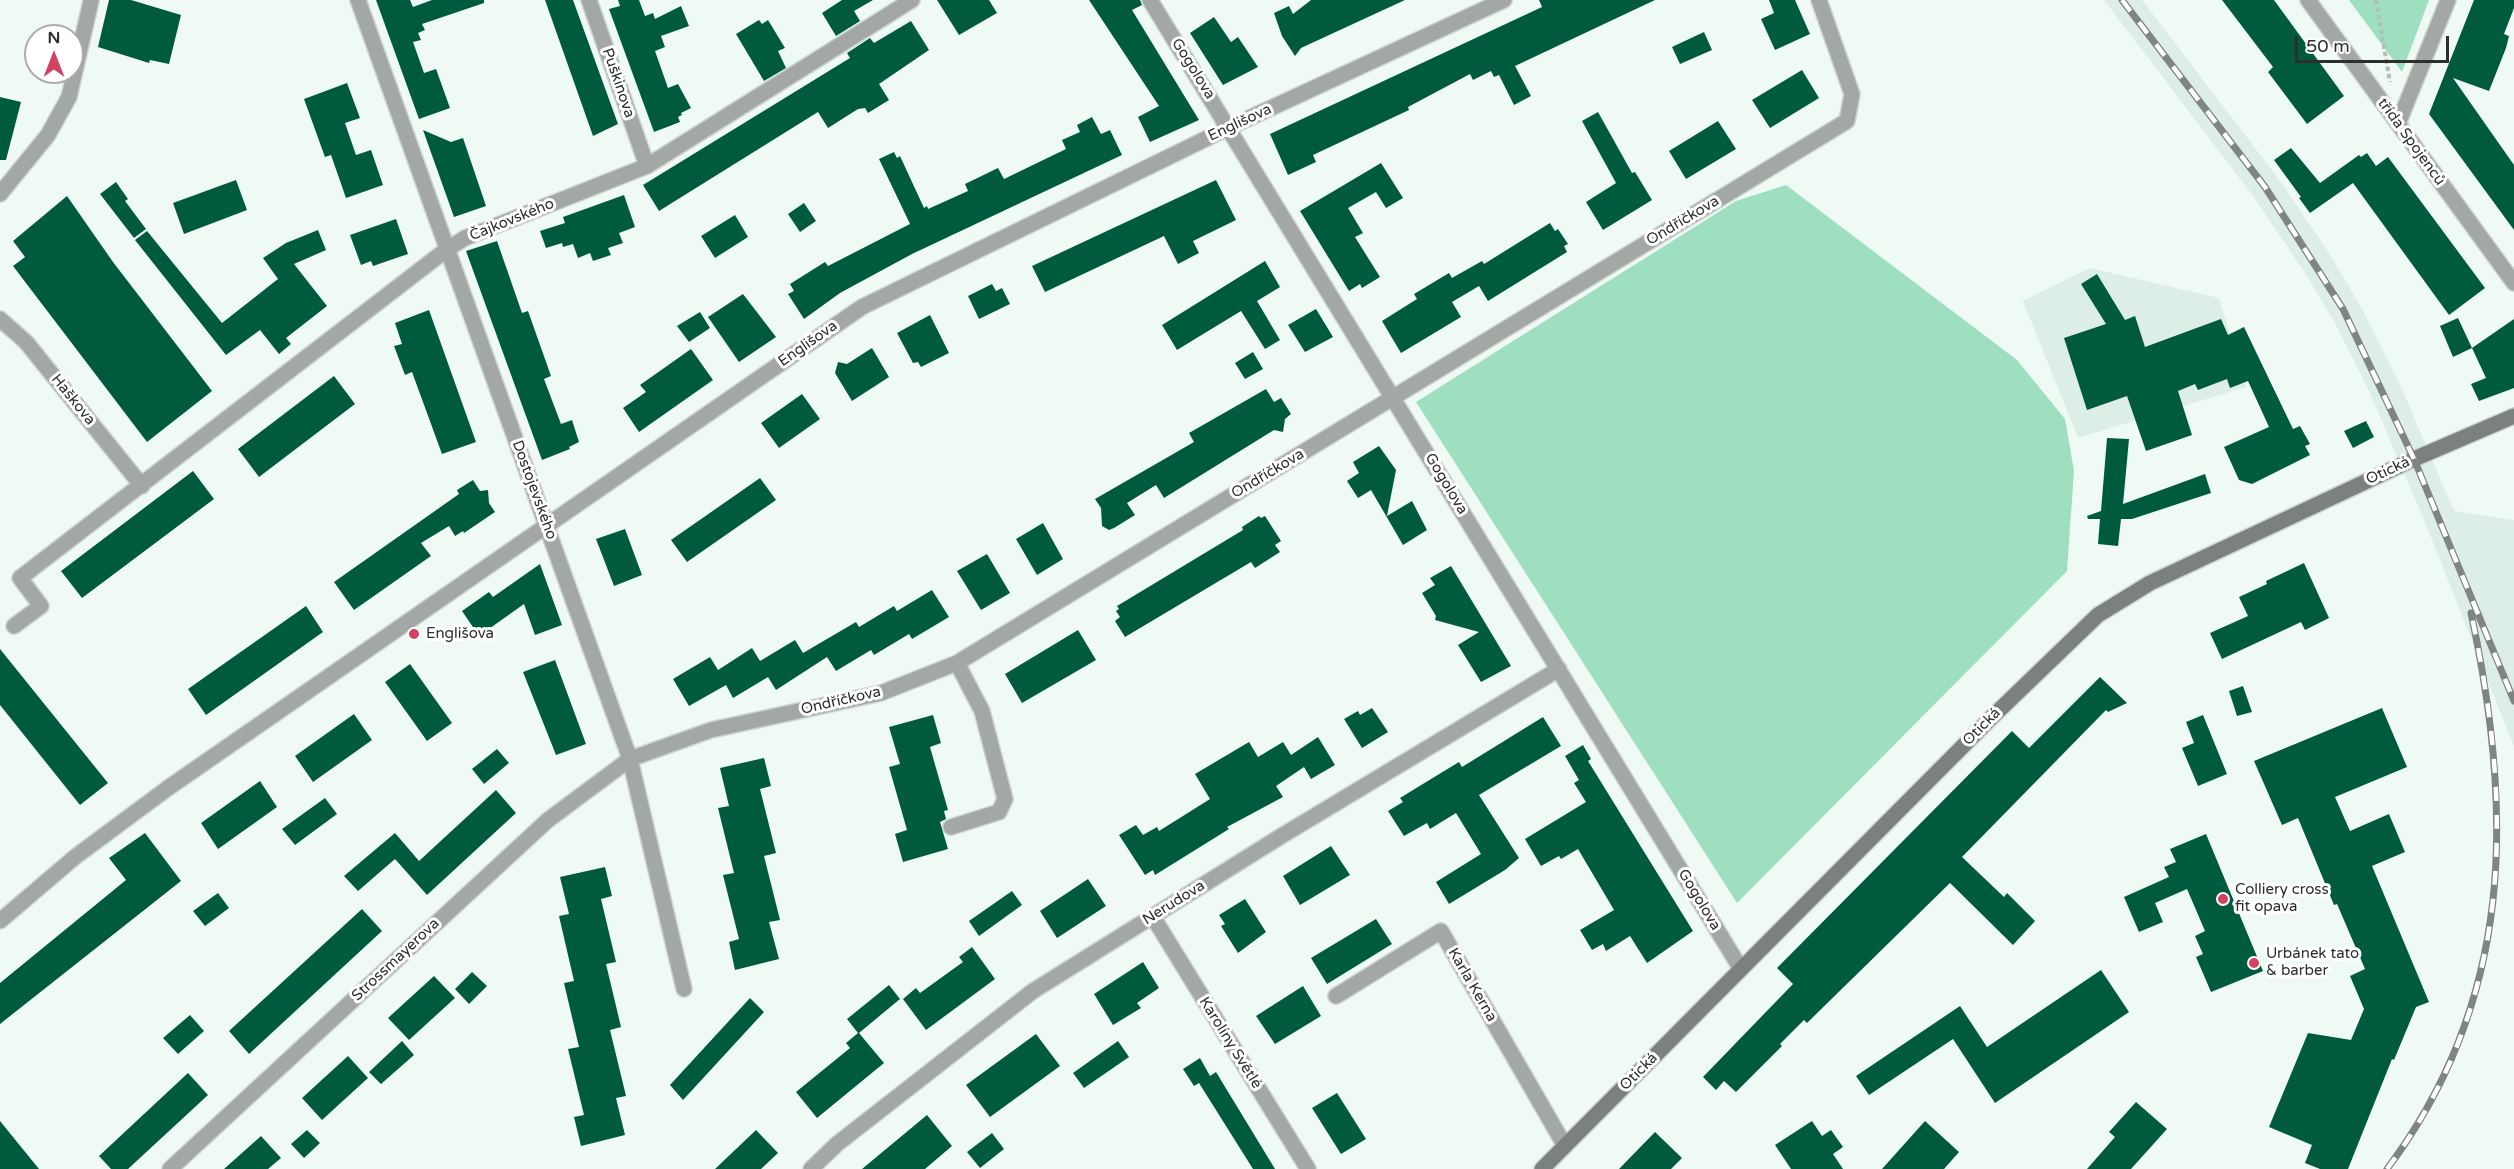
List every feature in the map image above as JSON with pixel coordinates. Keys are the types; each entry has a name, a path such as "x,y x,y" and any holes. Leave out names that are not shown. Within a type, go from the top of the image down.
{"street":[{"name":"Dostojevského","path":"358,0 630,759 684,989"},
{"name":"Puškinova","path":"589,0 647,166"},
{"name":"Čajkovského","path":"14,626 41,606 20,578 446,250 465,238 647,166 893,5 912,0"},
{"name":"Gogolova","path":"1150,0 1230,127 1741,969"},
{"name":"Englišova","path":"0,921 75,857 168,788 861,307 1230,127 1504,0"},
{"name":"Ondříčkova","path":"630,759 711,730 881,693 957,663 1846,121 1852,94 1819,0"},
{"name":"třída Spojenců","path":"2308,0 2514,283"},
{"path":"2398,124 2448,0"},
{"path":"0,194 48,135 69,97 91,1"},
{"name":"Haškova","path":"0,319 26,342 142,486"},
{"name":"Otická","path":"1542,1169 2041,669 2098,615 2150,583 2414,459 2514,416"},
{"path":"951,827 999,812 1005,799 982,711 957,663"},
{"name":"Nerudova","path":"811,1169 837,1144 1033,991 1559,669"},
{"name":"Strossmayerova","path":"170,1169 548,820 630,759"},
{"name":"Karolíny Světlé","path":"1153,917 1308,1169"},
{"name":"Karla Kerna","path":"1336,996 1441,931 1565,1146"}],"path":[{"path":"2376,0 2392,92"}],"shaded area":[{"path":"2104,0 2142,0 2278,178 2331,256 2362,309 2398,380 2454,511 2514,520 2514,747 2425,522 2370,393 2335,323 2305,273 2253,196"},
{"path":"2090,268 2219,298 2246,387 2078,438 2023,301"}],"green space":[{"path":"2349,0 2429,0 2402,72"},
{"path":"1786,185 2017,360 2065,419 2074,471 2067,571 1737,903 1416,402 1736,201"}],"building":[{"path":"109,0 131,0 181,15 169,64 150,60 149,63 98,47"},
{"path":"376,0 410,0 413,7 432,0 484,0 484,3 422,24 425,30 418,33 421,40 413,42 424,73 436,69 450,108 419,119"},
{"path":"545,0 573,0 618,124 593,136"},
{"path":"618,0 639,0 645,16 653,13 655,19 681,6 689,26 661,36 665,47 655,51 668,88 678,84 691,108 681,113 682,115 678,117 680,122 654,132 609,9 620,6"},
{"path":"842,0 873,0 854,11 860,21 836,36 822,13"},
{"path":"937,0 989,0 997,13 959,35"},
{"path":"1089,0 1140,0 1142,5 1132,10 1199,120 1150,142 1138,117 1159,106"},
{"path":"1311,0 1405,0 1301,48 1295,56 1282,36 1274,13 1289,6 1293,14"},
{"path":"1539,0 1655,0 1515,66 1531,96 1514,105 1499,75 1494,77 1491,71 1473,80 1470,74 1408,107 1409,110 1313,155 1316,162 1288,175 1270,134 1542,7"},
{"path":"1769,0 1795,0 1810,34 1775,50 1761,19 1774,13"},
{"path":"2222,0 2274,0 2344,96 2307,124 2268,72 2273,67"},
{"path":"2474,0 2514,0 2514,8 2504,34 2509,36 2506,48 2489,91 2453,78 2514,165 2514,230 2429,114"},
{"path":"1214,17 1231,42 1238,37 1258,67 1223,85 1190,33"},
{"path":"759,20 762,24 768,20 785,48 778,51 786,68 764,81 736,34"},
{"path":"911,21 929,50 879,84 889,100 868,113 865,108 858,109 828,128 818,112 659,211 643,185 850,58 847,53 870,38 874,43"},
{"path":"1704,32 1712,50 1680,64 1672,47"},
{"path":"1802,70 1819,98 1770,128 1752,100"},
{"path":"347,83 360,118 345,123 356,155 371,150 383,185 346,198 331,155 325,157 304,99"},
{"path":"0,97 21,102 6,160 0,160"},
{"path":"1598,112 1632,173 1635,172 1652,200 1603,230 1586,202 1616,183 1582,121"},
{"path":"1092,117 1101,134 1110,130 1122,155 912,254 840,293 804,319 788,294 794,291 790,284 825,262 828,266 910,224 879,159 894,152 897,158 900,156 924,208 927,206 928,209 968,191 965,184 998,168 1004,179 1066,149 1062,140 1080,132 1077,125"},
{"path":"1718,121 1736,149 1686,179 1669,151"},
{"path":"423,130 451,142 463,138 486,206 454,217"},
{"path":"2291,148 2320,183 2359,155 2361,157 2367,153 2376,166 2388,157 2485,288 2449,315 2353,183 2310,213 2274,160"},
{"path":"1381,163 1403,198 1386,208 1376,192 1348,208 1363,233 1355,237 1380,277 1362,288 1360,284 1349,291 1300,211"},
{"path":"236,180 247,210 184,234 173,203"},
{"path":"1216,180 1236,220 1193,241 1199,253 1178,264 1164,236 1045,292 1032,266"},
{"path":"116,182 128,199 125,201 146,229 134,238 100,194"},
{"path":"624,195 635,227 619,233 623,243 608,248 611,255 593,261 590,253 578,258 573,244 563,247 562,243 546,248 540,231 565,223 563,217"},
{"path":"67,196 113,262 212,391 147,442 13,266 25,257 13,241"},
{"path":"804,203 816,221 800,232 788,214"},
{"path":"735,215 748,237 715,258 701,236"},
{"path":"396,219 408,254 373,266 371,261 361,265 350,235"},
{"path":"1550,223 1555,231 1558,229 1568,244 1564,246 1567,252 1488,301 1479,286 1452,302 1461,317 1401,353 1382,321 1417,299 1414,294 1449,273 1452,278 1482,261 1484,264"},
{"path":"318,230 326,250 294,264 327,306 286,338 291,344 279,354 260,330 226,355 135,240 147,231 222,323 278,279 263,258 286,243"},
{"path":"497,241 522,313 528,311 551,376 544,379 561,424 572,420 579,442 569,447 570,449 542,460 466,251"},
{"path":"1265,261 1280,287 1257,301 1280,340 1265,349 1241,311 1177,350 1162,325"},
{"path":"2097,274 2125,320 2135,316 2145,347 2221,319 2228,335 2244,327 2293,429 2300,426 2310,444 2305,446 2310,455 2252,484 2239,480 2224,447 2269,427 2248,381 2230,388 2227,379 2198,390 2195,384 2178,391 2192,435 2146,451 2127,396 2087,410 2064,338 2106,324 2081,284"},
{"path":"992,284 996,291 1002,288 1010,304 979,319 968,296"},
{"path":"743,294 776,337 739,362 708,317"},
{"path":"1316,309 1333,337 1305,352 1288,325"},
{"path":"429,310 476,442 442,454 412,372 405,375 394,346 402,344 395,323"},
{"path":"700,312 710,328 689,342 677,326"},
{"path":"930,315 949,353 921,367 918,362 913,363 897,333"},
{"path":"2458,318 2472,348 2453,357 2440,326"},
{"path":"2514,319 2514,388 2479,401 2471,384 2486,378 2472,348"},
{"path":"872,348 889,377 852,401 835,373 838,362 847,364"},
{"path":"691,349 713,380 639,432 623,408 646,392 640,385"},
{"path":"1253,352 1263,369 1245,379 1235,363"},
{"path":"334,376 355,404 259,477 238,449"},
{"path":"1266,389 1274,402 1281,398 1291,414 1285,419 1283,432 1274,430 1164,498 1156,485 1127,503 1135,515 1109,530 1102,526 1101,508 1095,499 1194,442 1189,433"},
{"path":"802,394 820,419 779,448 761,423"},
{"path":"2366,421 2374,437 2353,448 2344,431"},
{"path":"2107,438 2129,439 2123,504 2205,474 2211,493 2132,519 2121,519 2118,546 2098,544 2100,519 2088,519 2087,516 2101,511"},
{"path":"1379,446 1396,470 1387,516 1412,501 1427,530 1403,545 1371,490 1358,498 1347,481 1359,473 1353,462"},
{"path":"193,471 214,499 82,598 61,571"},
{"path":"760,478 776,500 687,562 671,540"},
{"path":"473,480 480,491 488,490 489,503 495,512 464,533 463,531 455,536 449,526 421,543 431,556 354,610 334,582 459,494 457,490"},
{"path":"1259,516 1261,518 1265,516 1281,541 1275,545 1280,552 1255,568 1251,562 1125,637 1115,621 1120,617 1116,611 1119,609 1117,606 1243,530 1242,527"},
{"path":"1043,523 1063,559 1037,575 1016,539"},
{"path":"625,529 642,575 614,586 596,539"},
{"path":"987,554 1010,593 981,610 957,571"},
{"path":"2304,563 2329,618 2305,630 2301,622 2222,659 2210,633 2248,616 2239,597"},
{"path":"540,564 562,625 535,635 524,604 479,636 462,611 489,592 493,597"},
{"path":"1451,566 1511,666 1481,682 1458,645 1479,632 1435,620 1436,616 1422,593 1435,585 1430,578"},
{"path":"932,590 949,617 912,639 909,634 874,655 871,650 836,671 827,657 776,690 768,677 733,698 726,685 689,706 673,679 710,657 718,670 752,648 760,661 795,640 803,653 856,622 859,627 894,606 897,611"},
{"path":"306,606 323,632 206,715 188,689"},
{"path":"1078,630 1096,660 1022,703 1005,674"},
{"path":"0,649 108,783 80,805 0,705"},
{"path":"555,660 586,744 556,755 523,672"},
{"path":"410,664 452,723 427,741 385,682"},
{"path":"2100,677 2127,703 2108,712 2106,710 1962,857 2004,897 2007,893 2035,921 2013,945 1950,883 1807,1023 1804,1020 1780,1044 1782,1046 1736,1092 1724,1081 1716,1090 1703,1077 1793,984 1777,968 2012,731 2029,748"},
{"path":"2243,686 2252,712 2237,716 2229,691"},
{"path":"1372,708 1388,732 1362,748 1344,719 1358,711 1360,715"},
{"path":"2382,708 2407,767 2335,797 2350,831 2389,814 2405,852 2372,866 2429,1002 2416,1007 2394,1060 2392,1059 2348,1169 2320,1169 2305,1163 2312,1145 2269,1127 2308,1033 2351,1040 2364,1009 2350,976 2365,969 2337,904 2334,905 2298,818 2282,825 2254,761"},
{"path":"354,714 372,740 313,782 295,756"},
{"path":"933,715 941,743 930,747 948,810 944,811 946,819 940,822 948,849 903,862 895,834 907,830 889,767 900,764 889,727"},
{"path":"2203,715 2227,774 2198,786 2182,748 2194,743 2186,722"},
{"path":"1543,717 1561,746 1479,795 1519,858 1505,870 1449,904 1436,882 1481,854 1456,813 1430,829 1427,823 1404,836 1388,811 1403,802 1400,798 1459,762 1462,767"},
{"path":"1318,737 1335,765 1311,779 1304,767 1276,786 1283,797 1227,827 1229,829 1155,875 1153,870 1145,875 1119,835 1136,825 1143,835 1157,827 1159,831 1210,799 1195,774 1249,742 1258,757 1283,742 1291,755"},
{"path":"1583,745 1591,759 1588,761 1693,931 1647,963 1630,936 1606,951 1603,944 1592,950 1580,930 1614,910 1578,849 1561,859 1559,856 1541,866 1525,839 1586,802 1574,783 1579,780 1565,756"},
{"path":"497,749 509,763 484,784 472,769"},
{"path":"764,758 771,786 760,789 776,853 764,856 780,920 769,922 779,959 735,970 729,942 739,939 723,875 734,873 718,808 729,806 720,768"},
{"path":"260,781 277,807 218,849 201,823"},
{"path":"496,790 516,813 427,895 395,859 358,891 344,876 395,833 419,861"},
{"path":"325,798 337,814 295,845 282,829"},
{"path":"145,833 181,881 0,1024 0,983 126,880 109,858"},
{"path":"2206,834 2263,971 2211,992 2196,957 2203,954 2195,936 2205,931 2187,889 2155,903 2163,922 2139,932 2124,897 2169,877 2164,867 2176,862 2170,849"},
{"path":"1331,846 1350,875 1300,905 1283,876"},
{"path":"605,867 612,896 601,899 616,962 606,964 621,1027 610,1030 626,1096 616,1098 625,1135 581,1146 574,1117 584,1115 568,1049 579,1047 564,983 574,981 559,916 569,914 560,877"},
{"path":"1088,879 1106,906 1057,938 1040,911"},
{"path":"1012,891 1022,905 979,936 969,921"},
{"path":"218,893 229,908 205,926 193,911"},
{"path":"1245,899 1266,932 1238,953 1221,926 1225,924 1219,915"},
{"path":"362,909 382,931 249,1054 229,1031"},
{"path":"1376,919 1392,944 1327,984 1311,958"},
{"path":"972,947 995,979 926,1030 903,999 916,988 920,993 963,962 959,957"},
{"path":"1143,962 1159,988 1137,1003 1141,1008 1113,1025 1094,994"},
{"path":"2101,970 2129,1012 1995,1103 1953,1039 1869,1095 1856,1076 1960,1006 1987,1047"},
{"path":"472,972 487,986 469,1004 455,989"},
{"path":"434,976 455,998 409,1040 388,1018"},
{"path":"889,985 900,999 859,1033 884,1063 817,1118 796,1092 850,1048 846,1043 858,1033 847,1019"},
{"path":"1303,986 1321,1016 1275,1044 1256,1016"},
{"path":"750,998 764,1012 683,1100 670,1085"},
{"path":"190,1015 204,1031 178,1054 163,1038"},
{"path":"1036,1034 1060,1066 990,1117 966,1085"},
{"path":"402,1041 414,1055 381,1084 369,1072"},
{"path":"1118,1041 1129,1057 1084,1088 1073,1073"},
{"path":"348,1056 368,1078 322,1120 302,1098"},
{"path":"1200,1058 1210,1076 1216,1072 1275,1169 1253,1169 1199,1083 1194,1086 1183,1069"},
{"path":"188,1073 208,1095 128,1169 111,1169 99,1156"},
{"path":"1337,1093 1366,1139 1341,1154 1312,1108"},
{"path":"2136,1102 2167,1129 2131,1169 2087,1169 2115,1137 2109,1132"},
{"path":"927,1115 952,1146 925,1169 862,1169"},
{"path":"0,1121 39,1169 0,1169"},
{"path":"1812,1121 1822,1136 1831,1130 1843,1147 1833,1154 1843,1169 1791,1169 1775,1145"},
{"path":"1925,1121 1959,1152 1944,1169 1882,1169"},
{"path":"307,1130 320,1143 304,1158 291,1144"},
{"path":"756,1130 778,1153 761,1169 715,1169"},
{"path":"1655,1132 1682,1158 1671,1169 1619,1169"},
{"path":"992,1133 1004,1149 980,1168 967,1152"},
{"path":"261,1136 281,1158 268,1169 224,1169"}],"railway":[{"path":"2122,0 2265,187 2343,309 2414,459 2514,701"},
{"path":"2387,1169 2429,1105 2460,1039 2481,971 2493,902 2497,832 2494,760 2485,687 2471,613"}],"place":[{"name":"Englišova","path":"414,634"},
{"name":"Colliery cross fit opava","path":"2223,899"},
{"name":"Urbánek tato & barber","path":"2254,963"}]}
